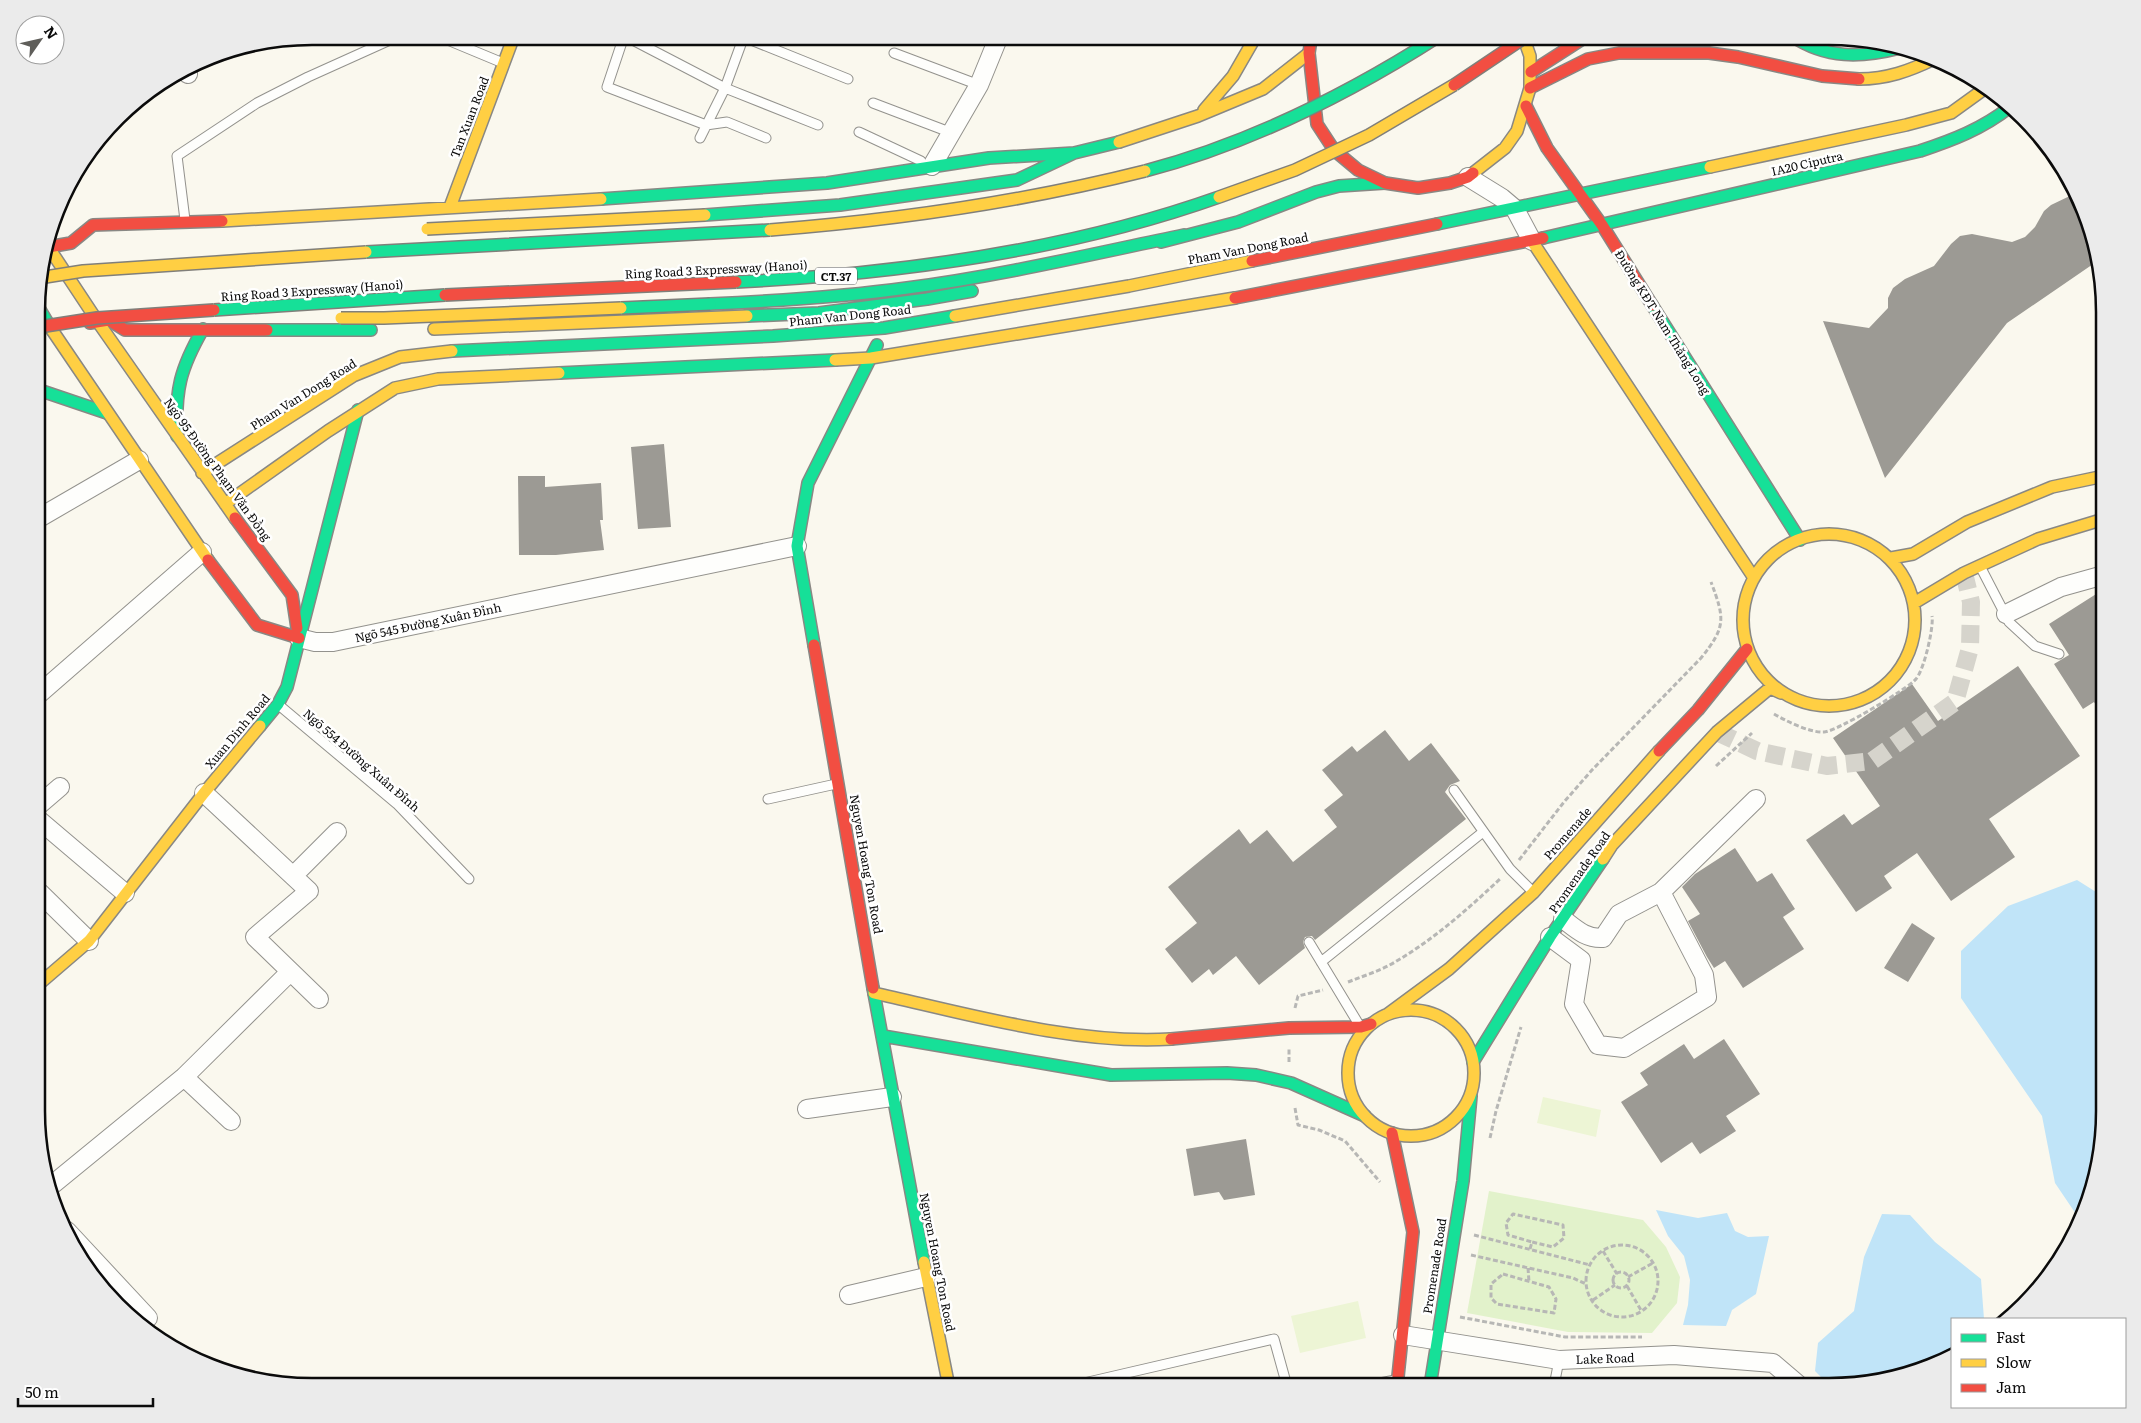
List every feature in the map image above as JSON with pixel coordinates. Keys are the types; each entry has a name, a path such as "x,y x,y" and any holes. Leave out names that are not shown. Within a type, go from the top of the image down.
{"main road":[{"name":"Tan Xuan Road","path":"450,207 511,45"},
{"path":"1198,116 1220,93 1237,70 1251,45"},
{"path":"1310,45 1309,53 1317,124 1334,150 1358,170 1385,182 1418,188 1450,183 1468,177 1504,148 1517,131 1530,88 1530,56 1526,45"},
{"path":"47,277 83,271 378,250 675,236 812,227 922,216 1030,199 1127,176 1214,150 1350,89 1425,45"},
{"name":"Ring Road 3 Expressway (Hanoi)","path":"45,326 101,320 381,298 815,278 958,260 1084,238 1185,209 1295,170 1369,135 1433,99 1514,45"},
{"path":"1530,72 1573,45"},
{"path":"1804,45 1839,56 1877,54 1887,51"},
{"path":"53,246 74,246 92,225 511,205 827,183 989,158 1074,153 1113,144 1198,116 1263,89 1309,53"},
{"path":"1530,88 1595,57 1623,54 1709,54 1764,64 1812,76 1856,81 1887,78 1927,63"},
{"name":"IA20 Ciputra","path":"1582,196 1933,118 1951,113 1981,92"},
{"name":"Đường KĐT Nam Thăng Long","path":"1526,106 1547,148 1602,225 1800,540"},
{"name":"IA20 Ciputra","path":"1532,241 1920,151 1961,138 1990,123 2005,111"},
{"path":"418,229 705,215 840,205 1017,180 1074,153"},
{"path":"90,259 96,265 194,254 379,240 850,212 1024,187 1074,153"},
{"name":"Pham Van Dong Road","path":"1056,274 1184,235 1238,222 1324,190 1339,186 1385,182"},
{"name":"Pham Van Dong Road","path":"202,473 353,376 400,357 440,352 773,336 884,328 1129,286 1582,196"},
{"path":"327,318 384,318 818,298 926,284 1035,266 1184,235"},
{"name":"Pham Van Dong Road","path":"45,332 101,320 120,310 478,301 818,284 925,270 1088,241 1184,235"},
{"path":"225,504 358,410 395,388 438,379 871,358 1207,303 1532,241 1754,578"},
{"name":"Ngõ 95 Đường Phạm Văn Đồng","path":"52,252 101,320 202,473 292,595 299,638"},
{"path":"48,270 120,257"},
{"name":"Pham Van Dong Road","path":"424,329 819,312 927,299 982,289"},
{"path":"45,318 139,460"},
{"path":"101,320 280,318"},
{"path":"101,320 125,330 395,329"},
{"name":"Nguyen Hoang Ton Road","path":"884,328 871,358 808,483 798,546 892,1097 947,1378"},
{"path":"177,436 175,401 178,379 187,356 203,329"},
{"path":"45,392 107,413"},
{"name":"Xuan Dinh Road","path":"45,979 89,941 204,792 278,704 287,687 358,410"},
{"name":"Ngõ 545 Đường Xuân Đỉnh","path":"139,460 202,552 258,625 299,638"},
{"path":"1891,558 1913,554 1968,522 2052,487 2096,478"},
{"path":"1914,603 1980,565 2038,539 2096,521"},
{"path":"1833,534 1856,538 1891,558 1910,590 1914,603 1915,628 1909,653 1896,675 1878,693 1855,704 1829,707 1804,703 1781,693 1765,678 1747,649 1744,633 1744,605 1754,578 1774,554 1786,545 1809,536 1833,534"},
{"name":"Promenade","path":"1388,1014 1449,969 1534,893 1637,773 1698,710 1747,649"},
{"name":"Promenade Road","path":"1473,1062 1550,937 1612,845 1717,732 1770,688 1781,693"},
{"path":"874,993 1014,1024 1108,1039 1142,1041 1289,1028 1366,1026 1388,1014 1406,1010 1424,1012 1442,1018 1456,1030 1467,1045 1473,1062 1474,1076 1471,1091 1468,1100 1456,1116 1441,1128 1412,1136 1392,1133 1378,1126 1366,1116 1357,1104 1351,1091 1348,1076 1349,1062 1357,1041 1366,1026"},
{"path":"883,1036 1111,1075 1227,1073 1256,1075 1291,1083 1366,1116"},
{"name":"Promenade Road","path":"1431,1378 1463,1181 1471,1091"},
{"name":"Promenade Road","path":"1392,1133 1413,1232 1398,1378"}],"street":[{"path":"932,166 979,85 995,45"},
{"path":"1468,177 1502,198 1515,209 1532,241"},
{"path":"45,515 139,460"},
{"name":"Ngõ 545 Đường Xuân Đỉnh","path":"299,638 315,642 333,642 798,546"},
{"path":"45,689 202,552"},
{"path":"2006,614 2061,587 2096,577"},
{"path":"45,800 60,787"},
{"path":"204,792 309,891 254,937 319,999"},
{"path":"1563,919 1584,935 1592,938 1603,938 1619,914 1661,892 1756,799"},
{"path":"45,825 125,893"},
{"path":"293,876 337,832"},
{"path":"1550,937 1581,960 1574,1004 1598,1045 1624,1048 1707,998 1704,974 1661,892"},
{"path":"45,898 89,941"},
{"path":"55,1183 184,1077 290,972"},
{"path":"184,1077 231,1121"},
{"path":"807,1109 892,1097"},
{"path":"81,1244 148,1318"},
{"path":"848,1295 926,1277"},
{"name":"Lake Road","path":"1403,1335 1559,1360 1674,1355 1754,1360 1773,1363 1791,1378"}],"lane":[{"path":"185,222 177,156 257,103 308,77 379,45"},
{"path":"460,45 504,63"},
{"path":"622,45 607,87 706,125 727,122 766,138"},
{"path":"642,45 725,88 818,125"},
{"path":"700,138 725,88 740,45"},
{"path":"763,45 848,79"},
{"path":"894,52 979,85"},
{"path":"874,103 952,133"},
{"path":"859,132 932,166"},
{"path":"1980,565 2010,622 2035,646 2059,654"},
{"name":"Ngõ 554 Đường Xuân Đỉnh","path":"278,704 397,804 469,879"},
{"path":"768,799 839,783"},
{"path":"1454,790 1510,869 1534,893"},
{"path":"1321,962 1484,832"},
{"path":"1309,942 1336,986 1366,1026"},
{"path":"1105,1378 1274,1338 1284,1378"},
{"path":"1556,1378 1559,1360"},
{"path":"1431,1372 1436,1378"}],"path":[{"path":"1298,996 1336,986 1393,963 1453,920 1510,869 1592,770 1701,658 1717,638 1722,623 1718,601 1711,582"},
{"path":"1766,719 1772,712 1790,724 1825,732 1854,720 1916,680 1922,668 1932,620 1931,613"},
{"path":"1712,770 1754,731"},
{"path":"1490,1140 1496,1111 1525,1019"},
{"path":"1298,1124 1319,1130 1345,1141 1383,1186"},
{"path":"1513,1214 1563,1225 1564,1238 1553,1246 1532,1242 1508,1235 1506,1223 1513,1214"},
{"path":"1470,1241 1471,1228"},
{"path":"1470,1234 1590,1265"},
{"path":"1530,1249 1532,1242"},
{"path":"1618,1245 1642,1250 1653,1262 1656,1269 1658,1281 1656,1293 1642,1312 1630,1316 1606,1313 1596,1306 1586,1284 1590,1265 1602,1251 1618,1245"},
{"path":"1466,1261 1469,1248"},
{"path":"1602,1251 1617,1274"},
{"path":"1468,1255 1573,1278 1586,1284"},
{"path":"1628,1276 1653,1262"},
{"path":"1528,1268 1529,1282"},
{"path":"1617,1274 1622,1273 1628,1276"},
{"path":"1503,1274 1529,1282 1549,1287 1556,1299 1554,1313 1498,1304 1491,1298 1491,1284 1503,1274"},
{"path":"1615,1285 1614,1278 1617,1274"},
{"path":"1628,1276 1627,1286 1642,1312"},
{"path":"1615,1285 1620,1288 1627,1286"},
{"path":"1593,1300 1615,1285"}],"green space":[{"path":"1543,1097 1601,1110 1596,1137 1537,1123"},
{"path":"1489,1191 1643,1220 1666,1247 1680,1277 1677,1303 1652,1333 1568,1332 1467,1313"},
{"path":"1358,1301 1366,1338 1300,1353 1291,1316"}],"water":[{"path":"2077,880 2096,892 2096,1111 2094,1146 2087,1180 2076,1214 2055,1183 2042,1116 1961,998 1961,951 2008,906"},
{"path":"1656,1210 1698,1218 1727,1213 1735,1231 1748,1237 1769,1236 1756,1294 1732,1310 1726,1326 1683,1325 1688,1305 1690,1280 1684,1256 1668,1236"},
{"path":"1882,1214 1910,1215 1935,1242 1981,1279 1984,1318 1951,1318 1951,1349 1915,1364 1864,1376 1822,1378 1815,1371 1818,1343 1854,1311 1864,1257"}],"building":[{"path":"2070,196 2082,226 2092,265 2007,323 1885,478 1823,321 1869,328 1888,308 1888,298 1893,288 1905,279 1934,266 1951,244 1960,236 1972,234 2012,242 2025,237 2035,227 2044,211 2051,205"},
{"path":"664,444 671,527 638,529 631,447"},
{"path":"518,476 545,476 545,487 601,483 603,520 600,520 604,550 556,555 519,555"},
{"path":"2096,594 2096,705 2094,702 2083,709 2054,664 2069,655 2049,624"},
{"path":"2018,666 2080,756 1989,819 2015,857 1951,901 1917,853 1884,876 1892,888 1856,912 1806,840 1844,814 1852,825 1880,806 1833,738 1912,684 1938,721"},
{"path":"1385,730 1409,761 1431,743 1460,781 1450,785 1445,792 1466,819 1315,940 1312,936 1305,937 1303,942 1305,948 1259,985 1236,956 1213,975 1209,969 1192,983 1165,949 1197,923 1168,887 1239,829 1250,844 1267,830 1293,862 1337,827 1324,810 1343,795 1322,770 1352,746 1357,752"},
{"path":"1735,848 1757,882 1772,873 1795,909 1783,917 1804,949 1743,988 1725,961 1714,968 1707,957 1688,921 1700,914 1682,887 1695,874"},
{"path":"1912,923 1935,938 1908,982 1884,968"},
{"path":"1724,1039 1760,1094 1726,1116 1736,1131 1700,1154 1692,1142 1661,1163 1621,1102 1648,1085 1640,1073 1684,1044 1694,1059"},
{"path":"1246,1139 1255,1195 1224,1200 1219,1192 1194,1196 1186,1149"}],"tunnel":[{"path":"1717,732 1757,751 1827,766 1872,761 1955,702 1970,648 1971,602 1964,573"}],"traffic: fast":[{"path":"1145,171 1222,147 1297,115 1334,97 1424,45"},
{"path":"1808,45 1831,53 1858,55 1886,51"},
{"path":"1543,238 1920,151 1967,133 1989,122 2005,111"},
{"path":"601,199 827,183 989,158 1074,153 1119,142"},
{"path":"705,215 840,205 1017,180 1074,153"},
{"path":"1437,224 1710,167"},
{"path":"1161,242 1238,222 1316,192 1339,186 1385,183"},
{"path":"736,282 858,273 980,257 1042,246 1102,232 1161,216 1219,197"},
{"path":"366,252 770,230"},
{"path":"710,304 834,296 942,283 1046,264 1184,235"},
{"path":"747,316 819,313 927,299 972,291"},
{"path":"214,310 445,295"},
{"path":"621,308 710,304"},
{"path":"1652,305 1800,540"},
{"path":"452,351 773,336 884,328 955,316"},
{"path":"45,318 52,330"},
{"path":"177,436 178,392 184,368 203,329"},
{"path":"267,330 371,330"},
{"path":"814,645 797,546 808,483 877,345"},
{"path":"559,373 835,360"},
{"path":"45,392 107,413"},
{"path":"260,726 278,704 287,687 358,410"},
{"path":"1473,1062 1550,937 1603,859"},
{"path":"873,988 924,1262"},
{"path":"883,1036 1111,1075 1227,1073 1256,1075 1291,1083 1365,1116"},
{"path":"1431,1378 1463,1181 1471,1096"}],"traffic: slow":[{"path":"450,207 511,45"},
{"path":"1204,110 1233,76 1251,45"},
{"path":"1473,173 1505,148 1517,131 1530,88 1530,56 1526,45"},
{"path":"1119,142 1198,116 1263,89 1309,53"},
{"path":"1859,79 1879,78 1898,74 1925,63"},
{"path":"1219,197 1295,170 1369,135 1454,85"},
{"path":"1710,167 1906,125 1951,113 1980,92"},
{"path":"770,230 865,221 1006,201 1145,171"},
{"path":"222,221 601,199"},
{"path":"427,229 705,215"},
{"path":"1532,241 1754,578"},
{"path":"47,277 83,271 366,252"},
{"path":"53,254 98,322"},
{"path":"955,316 1129,286 1252,261"},
{"path":"835,360 871,358 1235,298"},
{"path":"341,318 384,318 621,308"},
{"path":"434,329 747,316"},
{"path":"98,322 235,518"},
{"path":"52,330 208,560"},
{"path":"202,473 353,376 400,357 452,351"},
{"path":"225,504 328,431 395,388 438,379 559,373"},
{"path":"1891,558 1913,554 1967,522 2052,487 2096,478"},
{"path":"1914,603 1964,573 2038,539 2096,521"},
{"path":"1821,534 1837,534 1862,540 1870,544 1884,553 1896,565 1909,587 1915,620 1909,653 1896,675 1884,687 1862,700 1837,706 1821,706 1796,700 1788,696 1774,687 1762,675 1749,653 1743,628 1743,612 1749,587 1753,579 1762,565 1774,553 1796,540 1821,534"},
{"path":"1603,859 1612,845 1717,732 1770,688 1781,693"},
{"path":"45,979 89,941 204,793 260,726"},
{"path":"1388,1014 1449,969 1533,893 1659,751"},
{"path":"874,993 1060,1033 1135,1040 1171,1039"},
{"path":"1411,1010 1435,1015 1455,1029 1469,1049 1474,1073 1469,1097 1455,1117 1435,1131 1411,1136 1387,1131 1367,1117 1353,1097 1348,1073 1353,1049 1367,1029 1387,1015 1411,1010"},
{"path":"924,1262 947,1378"}],"traffic: jam":[{"path":"1310,45 1309,53 1317,124 1334,150 1358,170 1385,183 1418,188 1450,183 1468,177 1473,173"},
{"path":"1454,85 1514,45"},
{"path":"1531,72 1573,45"},
{"path":"1530,88 1588,59 1619,53 1709,53 1738,57 1822,76 1859,79"},
{"path":"1526,106 1547,148 1602,225 1652,305"},
{"path":"53,246 71,243 93,225 222,221"},
{"path":"1252,261 1437,224"},
{"path":"1235,298 1543,238"},
{"path":"445,295 736,282"},
{"path":"45,326 97,318 214,310"},
{"path":"90,323 109,320 125,330 267,330"},
{"path":"235,518 292,595 297,628"},
{"path":"208,560 257,625 299,638"},
{"path":"814,645 873,988"},
{"path":"1659,751 1698,710 1747,649"},
{"path":"1171,1039 1289,1028 1361,1027 1371,1024"},
{"path":"1392,1133 1413,1232 1398,1378"}]}
